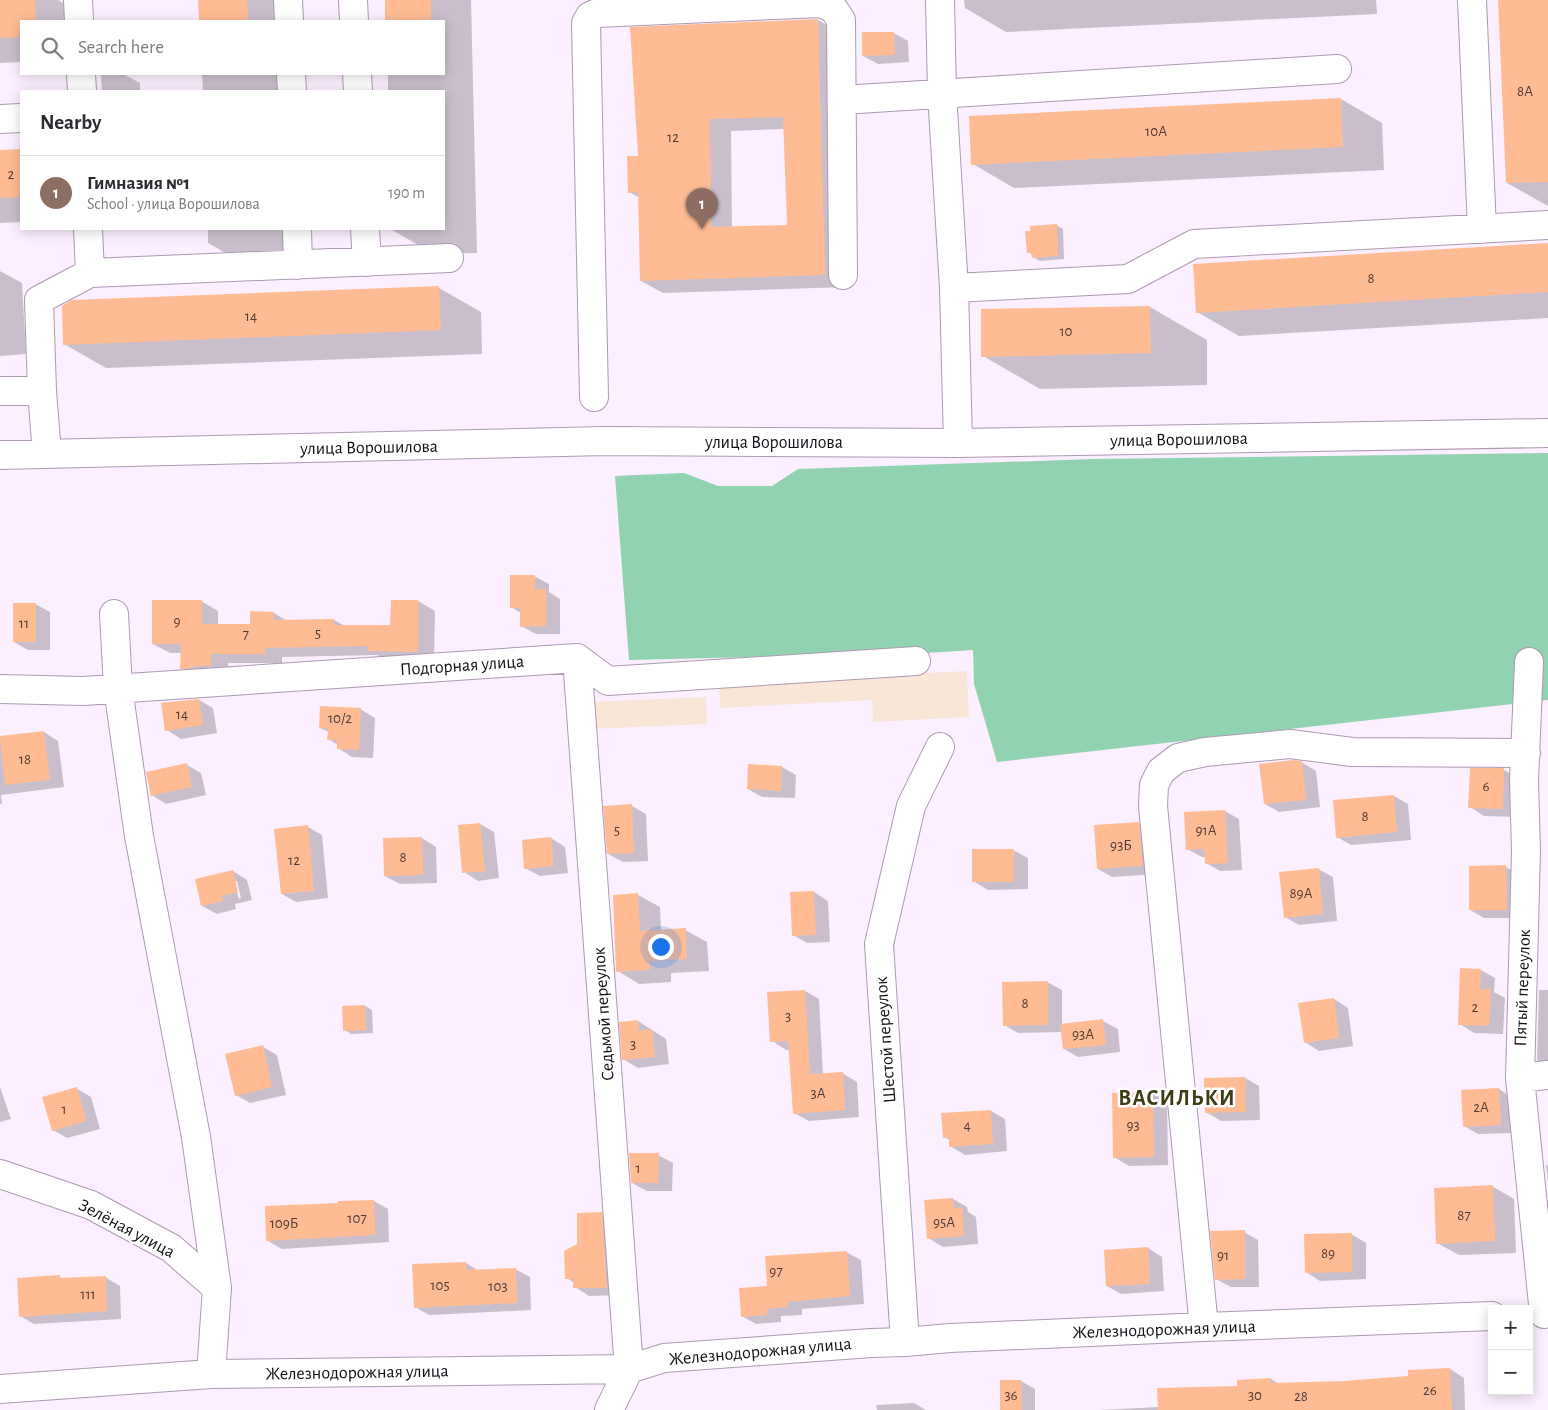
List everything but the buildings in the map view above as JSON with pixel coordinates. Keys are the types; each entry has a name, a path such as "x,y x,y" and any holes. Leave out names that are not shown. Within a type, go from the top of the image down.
{"street":[{"path":"78,0 79,20"},
{"path":"288,0 289,20"},
{"path":"353,0 354,20"},
{"path":"940,0 942,93 954,288 958,442"},
{"path":"1472,0 1482,229"},
{"path":"594,397 586,23 590,16 597,13 820,3 833,8 841,20 843,275"},
{"path":"842,100 1337,69"},
{"path":"81,75 82,90"},
{"path":"291,75 292,90"},
{"path":"357,75 358,90"},
{"path":"0,119 20,118"},
{"path":"954,288 1128,279 1194,244 1548,225"},
{"path":"88,230 90,274"},
{"path":"297,230 298,265"},
{"path":"365,230 367,262"},
{"path":"47,454 42,391 39,300 90,274 449,258"},
{"path":"0,391 42,391"},
{"name":"улица Ворошилова","path":"0,455 605,441 958,442 1548,433"},
{"path":"114,614 118,688 139,836 196,1137 217,1288 211,1374"},
{"path":"577,658 608,681 916,661"},
{"name":"Подгорная улица","path":"0,689 83,691 577,658"},
{"name":"Седьмой переулок","path":"577,658 629,1369"},
{"name":"Пятый переулок","path":"1529,662 1524,781 1526,851 1520,1078 1540,1314"},
{"path":"0,701 338,674"},
{"path":"1204,1327 1153,806 1154,785 1161,771 1178,758 1205,752 1290,744 1352,752 1526,753"},
{"name":"Шестой переулок","path":"906,1342 879,944 911,806 940,747"},
{"path":"1520,1078 1548,1075"},
{"name":"Зелёная улица","path":"0,1174 91,1205 171,1248 217,1288"},
{"name":"Железнодорожная улица","path":"0,1388 211,1374 629,1369 664,1358 950,1338 1488,1316"},
{"path":"609,1410 629,1369"}],"shaded area":[{"path":"967,671 969,717 873,722 872,700 720,708 719,683"},
{"path":"706,697 707,724 590,729 589,702"}],"green space":[{"path":"1548,453 1548,700 997,762 974,684 973,650 926,653 629,660 615,476 684,473 718,486 772,486 798,469 1094,459"}],"place":[{"name":"Гимназия №1","path":"702,229"}],"district":[{"name":"ВАСИЛЬКИ","path":"1177,1097"}]}
